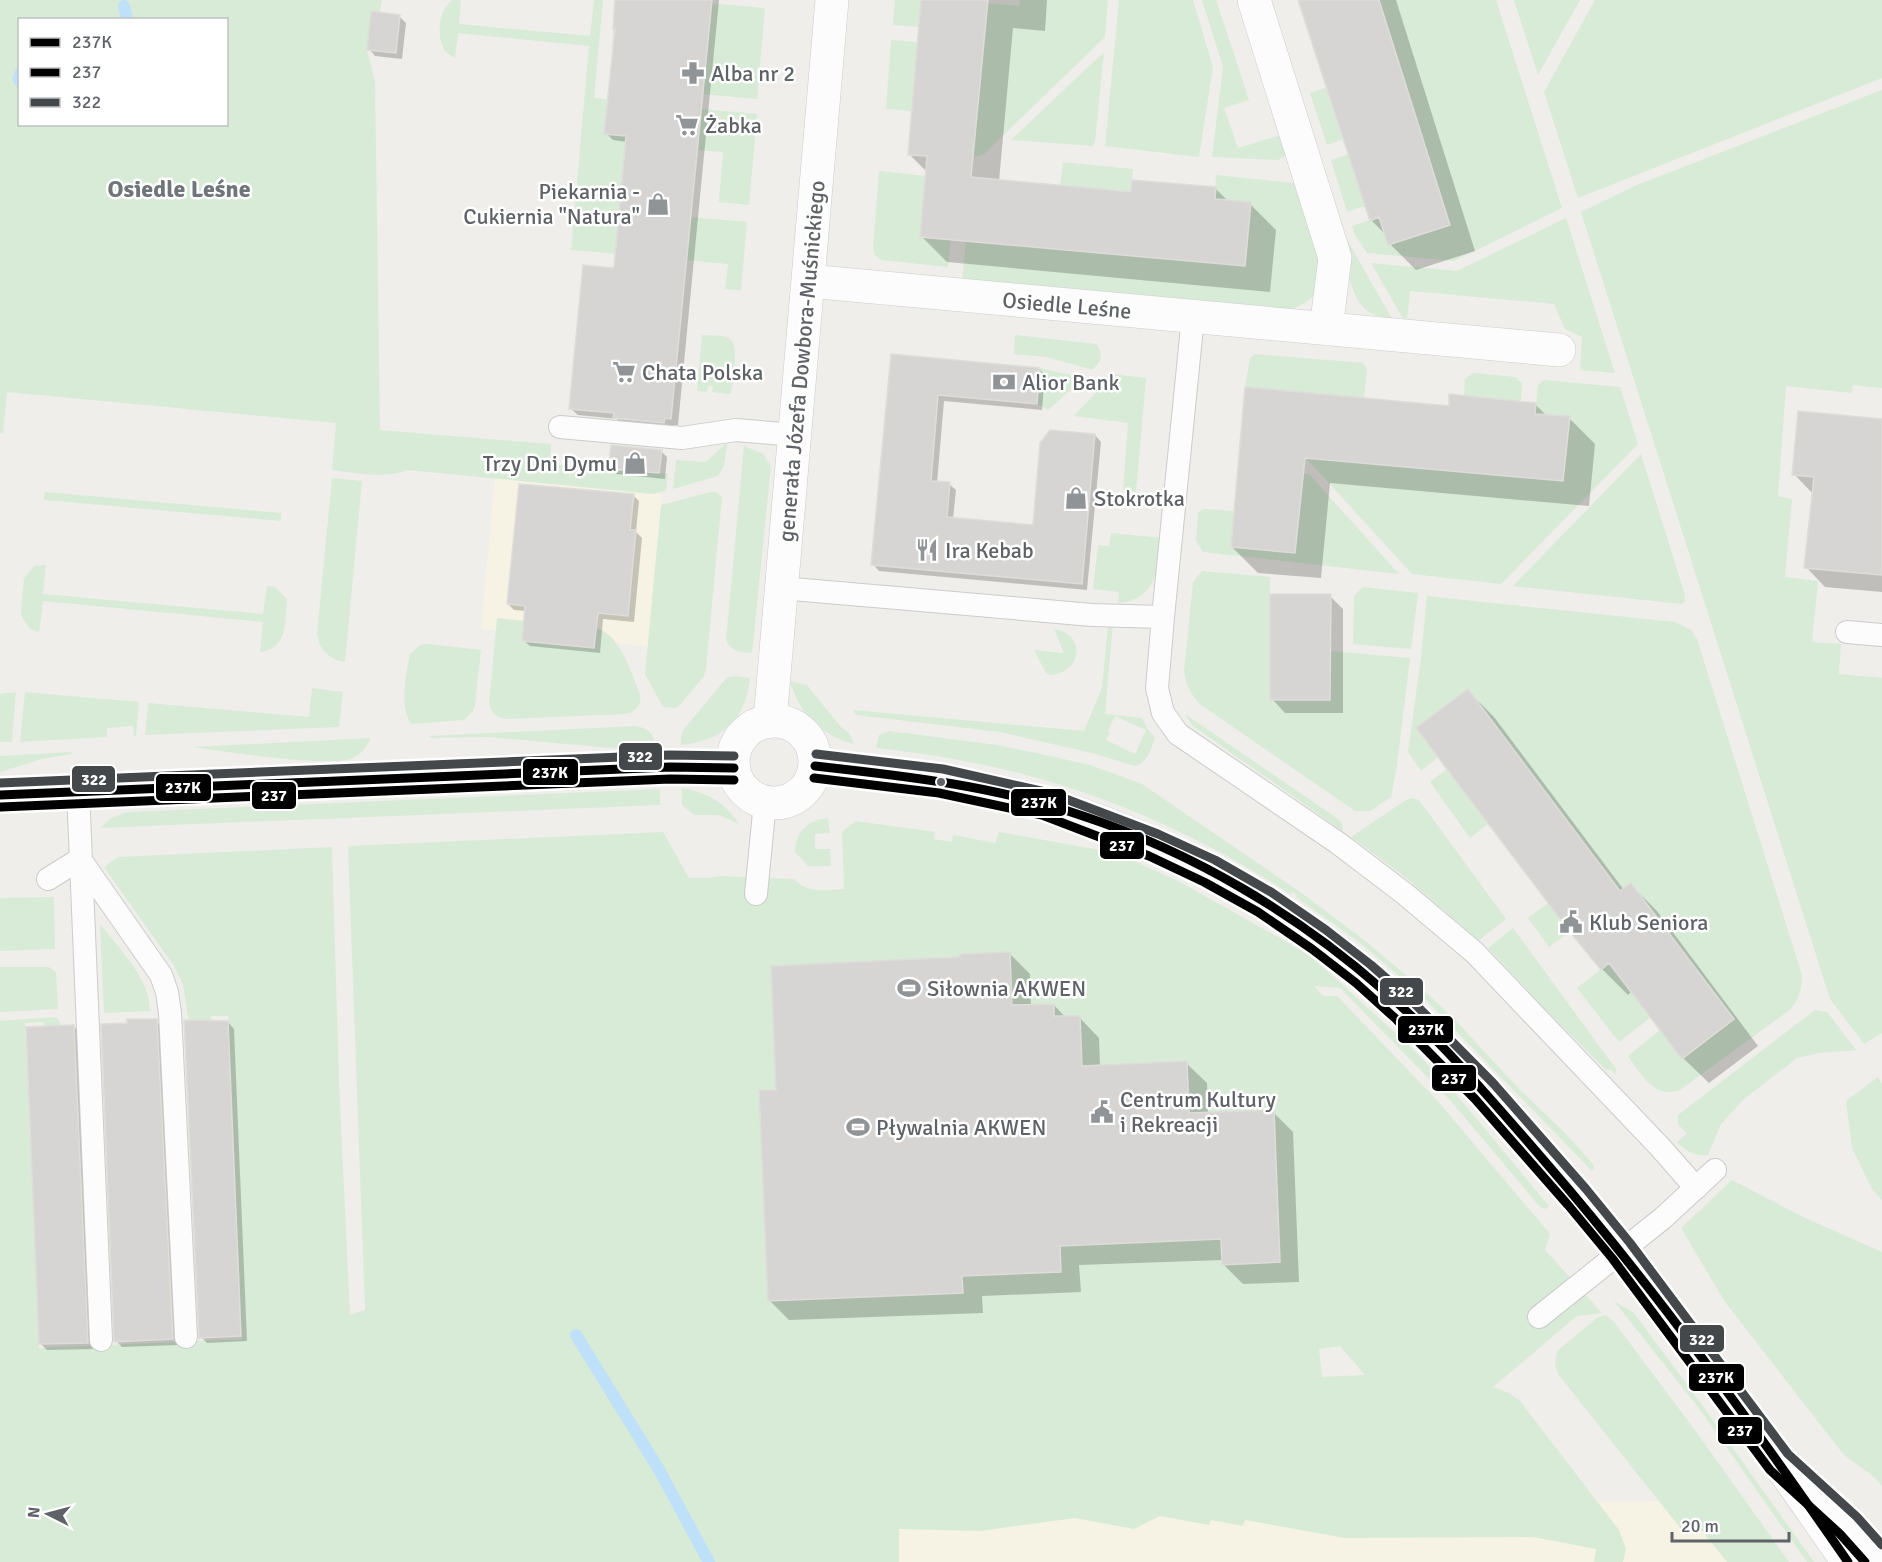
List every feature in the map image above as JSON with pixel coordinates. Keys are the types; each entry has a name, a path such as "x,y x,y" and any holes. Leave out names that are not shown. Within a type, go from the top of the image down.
{"street":[{"name":"generała Józefa Dowbora-Muśnickiego","path":"770,721 832,0"},
{"path":"1254,0 1335,258 1326,329"},
{"name":"Osiedle Leśne","path":"808,282 1559,350"},
{"path":"770,721 781,721 801,731 813,748 815,766 810,784 801,793 784,802 765,802 744,790 736,776 734,758 739,741 752,727 770,721"},
{"path":"815,766 941,781 1046,804 1154,845 1210,871 1264,902 1319,939 1364,974 1404,1010 1484,1091 1578,1197 1779,1462 1848,1562"},
{"path":"0,795 670,767 734,768"},
{"path":"1779,1462 1849,1526 1881,1562"}],"lane":[{"path":"1193,317 1157,688 1163,712 1178,734 1338,843 1405,894 1474,952 1660,1147 1696,1188"},
{"path":"560,428 682,438 736,430 795,435"},
{"path":"781,588 1092,615 1163,617"},
{"path":"1847,632 1882,635"},
{"path":"78,790 101,1340"},
{"path":"756,894 765,802"},
{"path":"48,879 80,859"},
{"path":"80,859 161,975 167,992 186,1337"},
{"path":"1539,1317 1663,1218 1715,1170"}],"shaded area":[{"path":"495,478 662,494 648,646 481,629"},
{"path":"1679,1501 1727,1562 709,1562 992,1504"}],"green space":[{"path":"0,0 382,0 367,50 375,82 380,430 551,444 550,464 668,474 666,491 652,494 408,470 380,475 351,473 332,470 336,423 7,392 3,433 0,433"},
{"path":"453,0 461,0 459,24 590,36 594,0 603,0 594,98 607,99 604,134 701,109 757,114 749,205 719,202 723,152 697,150 624,160 616,245 691,217 747,222 741,290 725,289 728,264 571,250 589,46 458,33 455,58 444,49 440,37 442,16 448,4"},
{"path":"895,0 921,0 918,27 893,25"},
{"path":"1020,0 1108,0 1105,37 984,154 973,157 987,3 1019,6"},
{"path":"1119,0 1193,0 1213,67 1199,157 1105,146"},
{"path":"1202,0 1216,0 1249,100 1224,108 1238,148 1288,133 1286,155 1278,160 1212,157 1223,67"},
{"path":"1379,0 1496,0 1562,208 1454,261 1367,253 1352,226 1379,217 1389,245 1450,225"},
{"path":"1514,0 1580,0 1538,75"},
{"path":"1595,0 1882,0 1882,78 1578,198 1544,92"},
{"path":"709,3 765,8 757,99 702,94 705,60 612,51 613,29 705,37"},
{"path":"891,40 917,42 911,111 886,109"},
{"path":"1104,52 1095,142 1092,146 1011,140"},
{"path":"1337,84 1353,136 1327,145 1310,93"},
{"path":"1882,90 1882,388 1853,385 1852,393 1786,386 1778,496 1792,499 1785,577 1818,581 1812,642 1841,644 1839,674 1882,678 1882,1033 1864,1044 1830,999 1581,212 1637,185"},
{"path":"1358,151 1374,203 1347,212 1331,160"},
{"path":"1063,162 1133,169 1131,192 1060,185"},
{"path":"879,171 925,176 920,236 951,240 948,267 881,260 874,254"},
{"path":"1216,175 1302,184 1324,264 1316,294 1305,303 1284,310 962,280 966,241 1244,266 1251,202 1215,199"},
{"path":"1566,218 1615,373 1580,370 1582,337 1565,329 1554,304 1410,291 1407,321 1402,317 1371,263 1457,271"},
{"path":"1340,227 1392,319 1369,312 1356,296 1348,273"},
{"path":"702,335 725,336 733,343 735,357 731,394 712,392 713,386 708,386 707,392 697,391"},
{"path":"1015,335 1096,344 1100,350 1101,359 1093,370 1046,357 1014,354"},
{"path":"1255,354 1363,363 1367,369 1364,398 1245,387 1250,358"},
{"path":"1040,368 1084,378 1048,410 1037,404"},
{"path":"1473,373 1516,377 1522,383 1520,412 1463,407 1465,379"},
{"path":"1113,374 1146,378 1136,492 1123,490 1128,423 1074,416"},
{"path":"1544,380 1620,387 1638,444 1501,584 1412,574 1306,458 1563,481 1570,417 1535,414 1538,385"},
{"path":"725,444 727,445 724,466 718,476 673,489 676,460 706,462"},
{"path":"744,446 763,454 771,466 752,653 734,649 726,640"},
{"path":"1641,454 1685,601 1682,604 1513,586"},
{"path":"1303,474 1309,474 1399,574 1203,552 1196,541 1198,512 1204,509 1234,511 1231,547 1295,553"},
{"path":"332,478 362,481 345,662 334,659 326,653 320,645 317,634"},
{"path":"45,492 281,513 281,521 44,500"},
{"path":"716,492 722,497 706,669 704,676 680,705 676,708 663,707 645,674 661,505"},
{"path":"1111,533 1163,538 1153,581 1148,589 1131,601 1118,603 1119,592 1093,589 1098,545 1109,546"},
{"path":"46,565 43,594 263,614 267,586 275,587 287,599 283,633 276,646 260,652 263,622 43,601 39,632 30,629 22,617 24,578 34,566"},
{"path":"1202,571 1270,577 1270,700 1330,700 1330,651 1410,658 1391,797 1370,811 1355,811 1197,701 1189,690 1184,671 1193,582"},
{"path":"1363,587 1418,593 1411,649 1353,644 1354,596"},
{"path":"1427,596 1675,622 1691,630 1697,639 1802,980 1796,1001 1791,1009 1680,1090 1671,1092 1655,1088 1643,1077 1628,1056 1660,1030 1682,1058 1733,1019 1632,883 1620,891 1468,689 1417,728 1438,757 1421,771 1408,752"},
{"path":"497,618 599,629 607,633 629,666 640,694 639,705 632,712 625,714 507,719 497,716 491,710 489,703"},
{"path":"1108,624 1113,624 1105,714 1142,718 1155,738 1143,762 1135,766 1092,753 1000,732 856,715 853,710 1084,731 1102,688","holes":["1115,716 1146,730 1135,754 1106,740"]},
{"path":"1054,629 1065,632 1072,638 1076,645 1076,653 1069,667 1051,675 1046,673 1034,650 1064,653"},
{"path":"420,645 481,650 475,705 473,711 464,720 411,724 407,716 404,690 410,654"},
{"path":"728,677 750,678 743,706 737,717 720,733 681,745 681,735 685,728 723,682"},
{"path":"790,681 807,685 840,726 849,733 854,744 831,735 813,722 799,703"},
{"path":"312,688 343,692 339,727 145,735 148,703 309,717"},
{"path":"16,692 12,742 0,742 0,694"},
{"path":"25,692 139,702 136,736 134,736 133,726 107,728 107,737 20,742"},
{"path":"1185,714 1338,819 1342,823 1343,831 1193,726"},
{"path":"635,726 650,732 656,747 622,749 488,737 433,738 428,736"},
{"path":"889,731 997,745 1041,754 1090,765 1142,784 1303,894 1368,943 1458,1023 1520,1090 1565,1133 1594,1168 1592,1171 1423,997 1363,945 1296,897 1297,895 1293,892 1290,894 1211,848 1170,828 1085,793 998,768 876,748 879,735"},
{"path":"371,738 359,754 341,761 275,758 192,747"},
{"path":"71,752 72,754 42,759 0,772 0,756"},
{"path":"1447,769 1488,824 1470,838 1430,782"},
{"path":"682,788 700,792 722,804 739,824 719,815 694,815 682,805"},
{"path":"660,789 660,805 100,828 111,818 128,812"},
{"path":"1412,798 1419,800 1506,919 1479,940 1400,873 1351,837"},
{"path":"828,818 830,833 815,834 815,849 830,849 831,866 808,866 795,852 798,838 809,824"},
{"path":"855,821 935,832 934,839 952,842 953,835 995,843 999,832 1094,849 1136,862 1180,882 1310,955 1415,1051 1460,1099 1549,1206 1545,1209 1540,1207 1450,1100 1340,988 1314,986 1323,996 1337,996 1435,1098 1550,1234 1545,1250 1602,1313 1577,1316 1493,1387 1509,1393 1520,1401 1619,1530 1626,1549 1623,1562 1594,1562 1596,1549 1533,1537 1345,1538 1245,1520 1243,1526 1211,1520 1209,1525 1160,1516 1134,1529 1075,1518 980,1531 899,1529 899,1562 0,1562 0,1021 56,1017 62,1026 45,1026 43,1022 25,1023 39,1348 242,1339 228,1016 211,1016 211,1021 191,1020 188,1017 183,985 174,966 104,867 118,857 332,847 339,1082 350,1315 365,1310 348,846 663,832 689,878 718,876 794,879 805,887 824,890 844,889 842,832","holes":["1340,1346 1364,1374 1322,1377 1319,1349"]},
{"path":"54,897 55,949 0,951 0,898"},
{"path":"1548,903 1570,932 1549,947 1528,918"},
{"path":"100,924 125,954 139,976 149,999 150,1011 104,1013"},
{"path":"1513,928 1616,1069 1615,1075 1612,1070 1606,1070 1543,1007 1488,948"},
{"path":"1609,963 1651,1017 1619,1042 1577,988"},
{"path":"0,967 49,967 56,972 58,1009 0,1012"},
{"path":"1815,1010 1827,1012 1856,1050 1819,1053 1797,1058 1744,1099 1721,1124 1708,1155 1691,1153 1677,1142 1687,1134 1678,1124 1678,1115"},
{"path":"1878,1077 1882,1084 1882,1200 1872,1189 1852,1148 1846,1101"},
{"path":"1732,1180 1803,1217 1882,1252 1882,1486 1874,1477 1844,1455 1725,1302 1681,1228"},
{"path":"1614,1301 1634,1313 1814,1562 1807,1562 1701,1411"},
{"path":"1606,1315 1614,1322 1697,1433 1789,1562 1727,1562 1694,1521 1681,1529 1558,1374 1555,1365 1557,1351 1598,1317"}],"water":[{"path":"18,63 18,89 12,80"}],"building":[{"path":"615,0 712,0 671,419 665,418 664,423 613,418 614,413 569,409 583,265 614,268 626,136 604,134 615,29 613,29"},
{"path":"921,0 988,0 971,177 1131,192 1132,180 1216,187 1215,199 1251,202 1245,266 920,237 927,156 908,155"},
{"path":"1298,0 1379,0 1450,225 1388,245 1379,217 1370,221"},
{"path":"371,11 400,15 396,53 367,50"},
{"path":"891,354 1040,368 1037,404 938,395 931,481 950,482 947,517 1033,525 1040,443 1050,430 1095,434 1082,584 871,565"},
{"path":"1245,387 1449,406 1449,394 1536,403 1535,414 1570,416 1563,481 1305,458 1295,553 1231,547"},
{"path":"1798,411 1882,419 1882,575 1804,568 1814,477 1792,475"},
{"name":"Trzy Dni Dymu","path":"611,445 662,450 659,473 608,469"},
{"path":"519,484 634,494 630,530 636,530 628,616 598,613 594,648 522,641 525,606 507,604"},
{"path":"1270,594 1331,594 1330,700 1270,700"},
{"path":"1468,689 1620,891 1631,883 1734,1019 1682,1059 1609,963 1601,970 1570,932 1416,728"},
{"path":"1010,952 1012,1005 1054,1004 1054,1016 1080,1016 1082,1066 1187,1061 1189,1113 1274,1110 1280,1262 1222,1265 1221,1239 1060,1246 1061,1272 962,1276 963,1293 768,1301 759,1090 776,1090 771,966 960,957 960,954"},
{"path":"127,1019 157,1019 173,1339 114,1342 101,1024 127,1023"},
{"path":"184,1020 228,1021 241,1336 199,1338"},
{"path":"74,1025 88,1343 39,1344 26,1027"}],"waterway":[{"path":"124,6 127,18"},
{"path":"576,1335 658,1468 709,1562"}],"transit line":[{"name":"322","path":"816,754 943,769 1050,793 1158,834 1215,860 1271,892 1326,930 1412,1001 1493,1083 1630,1243 1788,1454 1857,1517 1882,1545"},
{"name":"322","path":"0,783 669,755 734,756"},
{"name":"237K","path":"815,766 951,783 1050,806 1124,831 1164,848 1242,888 1279,911 1350,962 1405,1010 1448,1052 1627,1260 1703,1359 1848,1562"},
{"name":"237K","path":"0,795 670,767 734,768"},
{"name":"237","path":"814,778 939,793 1042,815 1149,856 1204,882 1258,912 1312,949 1356,983 1396,1019 1475,1099 1612,1258 1770,1470 1840,1534 1865,1562"},
{"name":"237","path":"1,807 670,779 734,780"}],"place":[{"name":"Alba nr 2","path":"693,73"},
{"name":"Żabka","path":"687,125"},
{"name":"Piekarnia - Cukiernia \"Natura\"","path":"658,204"},
{"name":"Chata Polska","path":"624,372"},
{"name":"Alior Bank","path":"1004,382"},
{"name":"Trzy Dni Dymu","path":"635,463"},
{"name":"Stokrotka","path":"1076,498"},
{"name":"Ira Kebab","path":"927,550"},
{"name":"Klub Seniora","path":"1571,922"},
{"name":"Siłownia AKWEN","path":"909,988"},
{"name":"Centrum Kultury i Rekreacji","path":"1102,1112"},
{"name":"Pływalnia AKWEN","path":"858,1127"}],"district":[{"name":"Osiedle Leśne","path":"179,189"}]}
